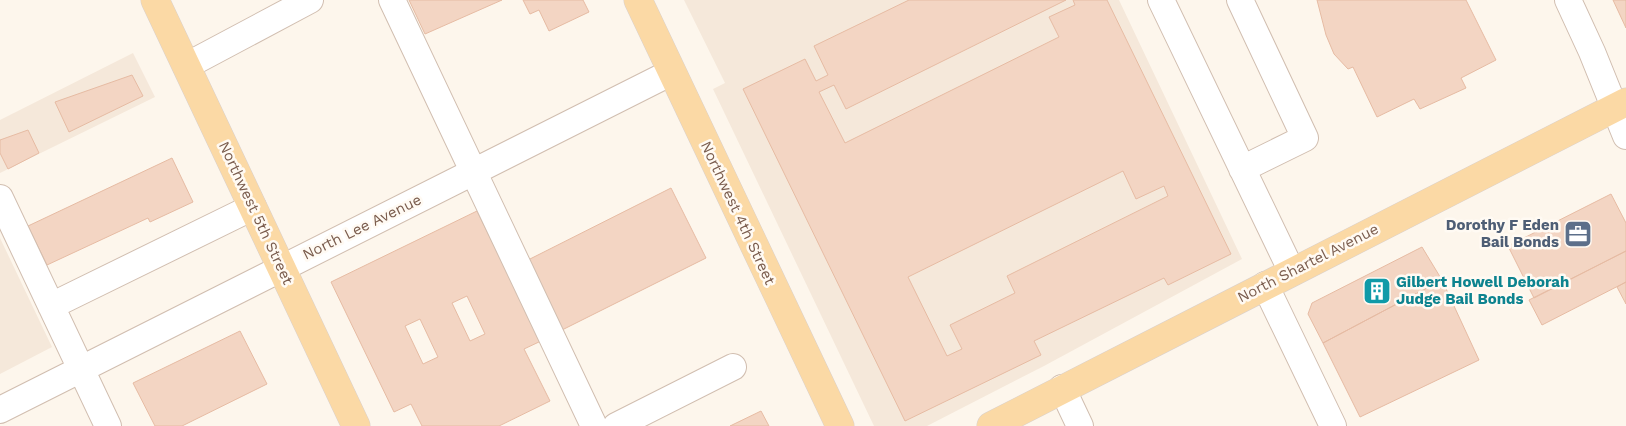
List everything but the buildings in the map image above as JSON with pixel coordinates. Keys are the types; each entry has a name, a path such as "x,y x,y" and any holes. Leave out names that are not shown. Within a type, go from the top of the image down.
{"main road":[{"name":"Northwest 5th Street","path":"155,0 356,426"},
{"name":"Northwest 4th Street","path":"638,0 840,426"},
{"name":"North Shartel Avenue","path":"991,426 1620,104"}],"street":[{"path":"186,66 310,0"},
{"path":"392,0 594,426"},
{"path":"1161,0 1292,272"},
{"path":"1240,0 1305,138 1242,169"},
{"path":"1568,0 1592,52 1620,104 1626,136"},
{"name":"North Lee Avenue","path":"0,410 672,72"},
{"path":"0,198 108,426"},
{"path":"51,306 253,206"},
{"path":"1265,285 1333,426"},
{"path":"616,426 733,368"},
{"path":"1062,388 1080,426"}],"shaded area":[{"path":"684,0 1119,0 1242,259 1044,366 927,426 874,426 713,89 725,83"},
{"path":"133,53 155,97 0,173 0,120"},
{"path":"0,238 52,347 0,374"}],"place":[{"name":"Dorothy F Eden Bail Bonds","path":"1578,234"},
{"name":"Gilbert Howell Deborah Judge Bail Bonds","path":"1377,291"}]}
